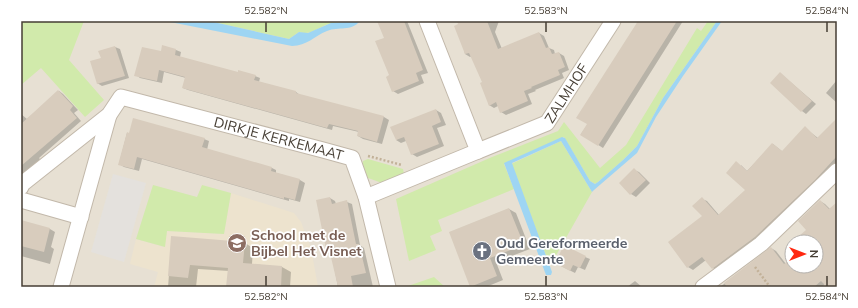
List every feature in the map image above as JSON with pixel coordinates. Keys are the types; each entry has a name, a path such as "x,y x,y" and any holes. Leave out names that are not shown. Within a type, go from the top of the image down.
{"street":[{"path":"427,21 478,151"},
{"name":"ZALMHOF","path":"366,197 547,123 613,21"},
{"name":"DIRKJE KERKEMAAT","path":"21,187 22,184 109,115 121,97 352,158 366,197 388,287"},
{"name":"DIRKJE KERKEMAAT","path":"61,287 109,115"},
{"path":"703,287 761,244 837,171"},
{"path":"21,200 81,217"}],"path":[{"path":"352,158 366,155 427,173"},
{"path":"746,255 770,287"}],"shaded area":[{"path":"21,21 837,21 837,287 21,287"},
{"path":"113,174 146,183 124,262 91,252"},
{"name":"School met de Bijbel Het Visnet","path":"231,193 294,213 301,222 311,248 318,287 154,287 158,272 130,264 136,239 164,247 167,231 224,234"}],"green space":[{"path":"21,21 84,21 69,60 104,100 85,117 41,68 21,85"},
{"path":"209,21 349,21 325,25 307,33 299,32 289,39"},
{"path":"708,21 717,21 663,98 637,146 598,182 595,184 590,181 564,137 504,164 514,189 438,220 442,231 430,236 436,250 409,261 396,199 492,157 558,131 564,122 600,168 626,145 697,28 701,31"},
{"path":"561,141 592,192 550,266 511,164"},
{"path":"368,159 403,169 404,174 382,183 368,178 362,166 363,161"},
{"path":"153,185 197,197 202,185 231,193 224,234 167,231 165,247 136,239"},
{"path":"434,277 445,287 405,287"}],"water":[{"path":"165,21 209,21 289,39 299,32 308,33 331,23 360,21 349,28 327,31 306,43 292,46"},
{"path":"717,21 722,21 656,117 637,153 592,192 561,141 512,163 552,272 551,275 546,275 504,163 562,137 565,138 590,181 595,184 598,182 637,146 663,98"}],"building":[{"path":"377,21 404,21 423,70 416,73 419,81 392,92 386,77 389,75 375,41 384,38"},
{"path":"457,21 487,21 498,49 539,32 546,48 549,47 552,54 559,52 565,67 558,70 560,75 524,91 528,101 500,113 496,102 489,106 480,83 482,82 469,53 465,54 454,26 458,24"},
{"path":"638,21 677,21 598,146 580,135 587,124 576,118"},
{"path":"162,45 176,49 175,55 238,72 238,70 256,75 254,80 296,91 296,93 384,116 377,142 357,136 358,131 329,124 327,128 182,88 185,77 159,70 157,81 134,76 142,47 161,51"},
{"path":"115,46 125,76 97,84 90,61 101,58 98,51"},
{"path":"780,72 812,101 801,112 770,83"},
{"path":"58,90 73,106 70,110 77,118 21,166 21,124"},
{"path":"436,109 441,122 432,126 439,144 411,155 404,137 396,140 390,127"},
{"path":"133,118 205,138 202,147 272,167 271,171 300,179 295,200 284,197 284,199 137,157 134,169 118,165 127,132 129,133"},
{"path":"837,118 837,156 815,180 755,237 712,269 702,257 687,268 668,242 702,216 692,206 702,197 718,215 745,190 726,173 736,161 747,171 772,143 782,151 805,126 817,138"},
{"path":"634,168 646,180 630,195 619,183"},
{"path":"330,197 332,204 347,200 356,244 359,244 366,273 351,276 353,287 338,287 330,253 327,254 316,200"},
{"path":"820,200 829,209 837,202 837,287 827,287 821,281 814,287 727,287 724,283 771,247 784,264 784,274 824,274 824,234 801,234 806,230 798,221"},
{"name":"Oud Gereformeerde Gemeente","path":"509,208 524,245 490,258 497,276 470,287 449,232"},
{"path":"21,220 50,228 44,252 21,246"},
{"path":"171,236 245,242 243,263 282,266 281,287 226,287 228,268 190,265 188,278 168,276"},
{"path":"564,245 586,256 580,268 573,265 570,271 555,263"}],"place":[{"name":"School met de Bijbel Het Visnet","path":"237,243"},
{"name":"Oud Gereformeerde Gemeente","path":"482,251"}]}
